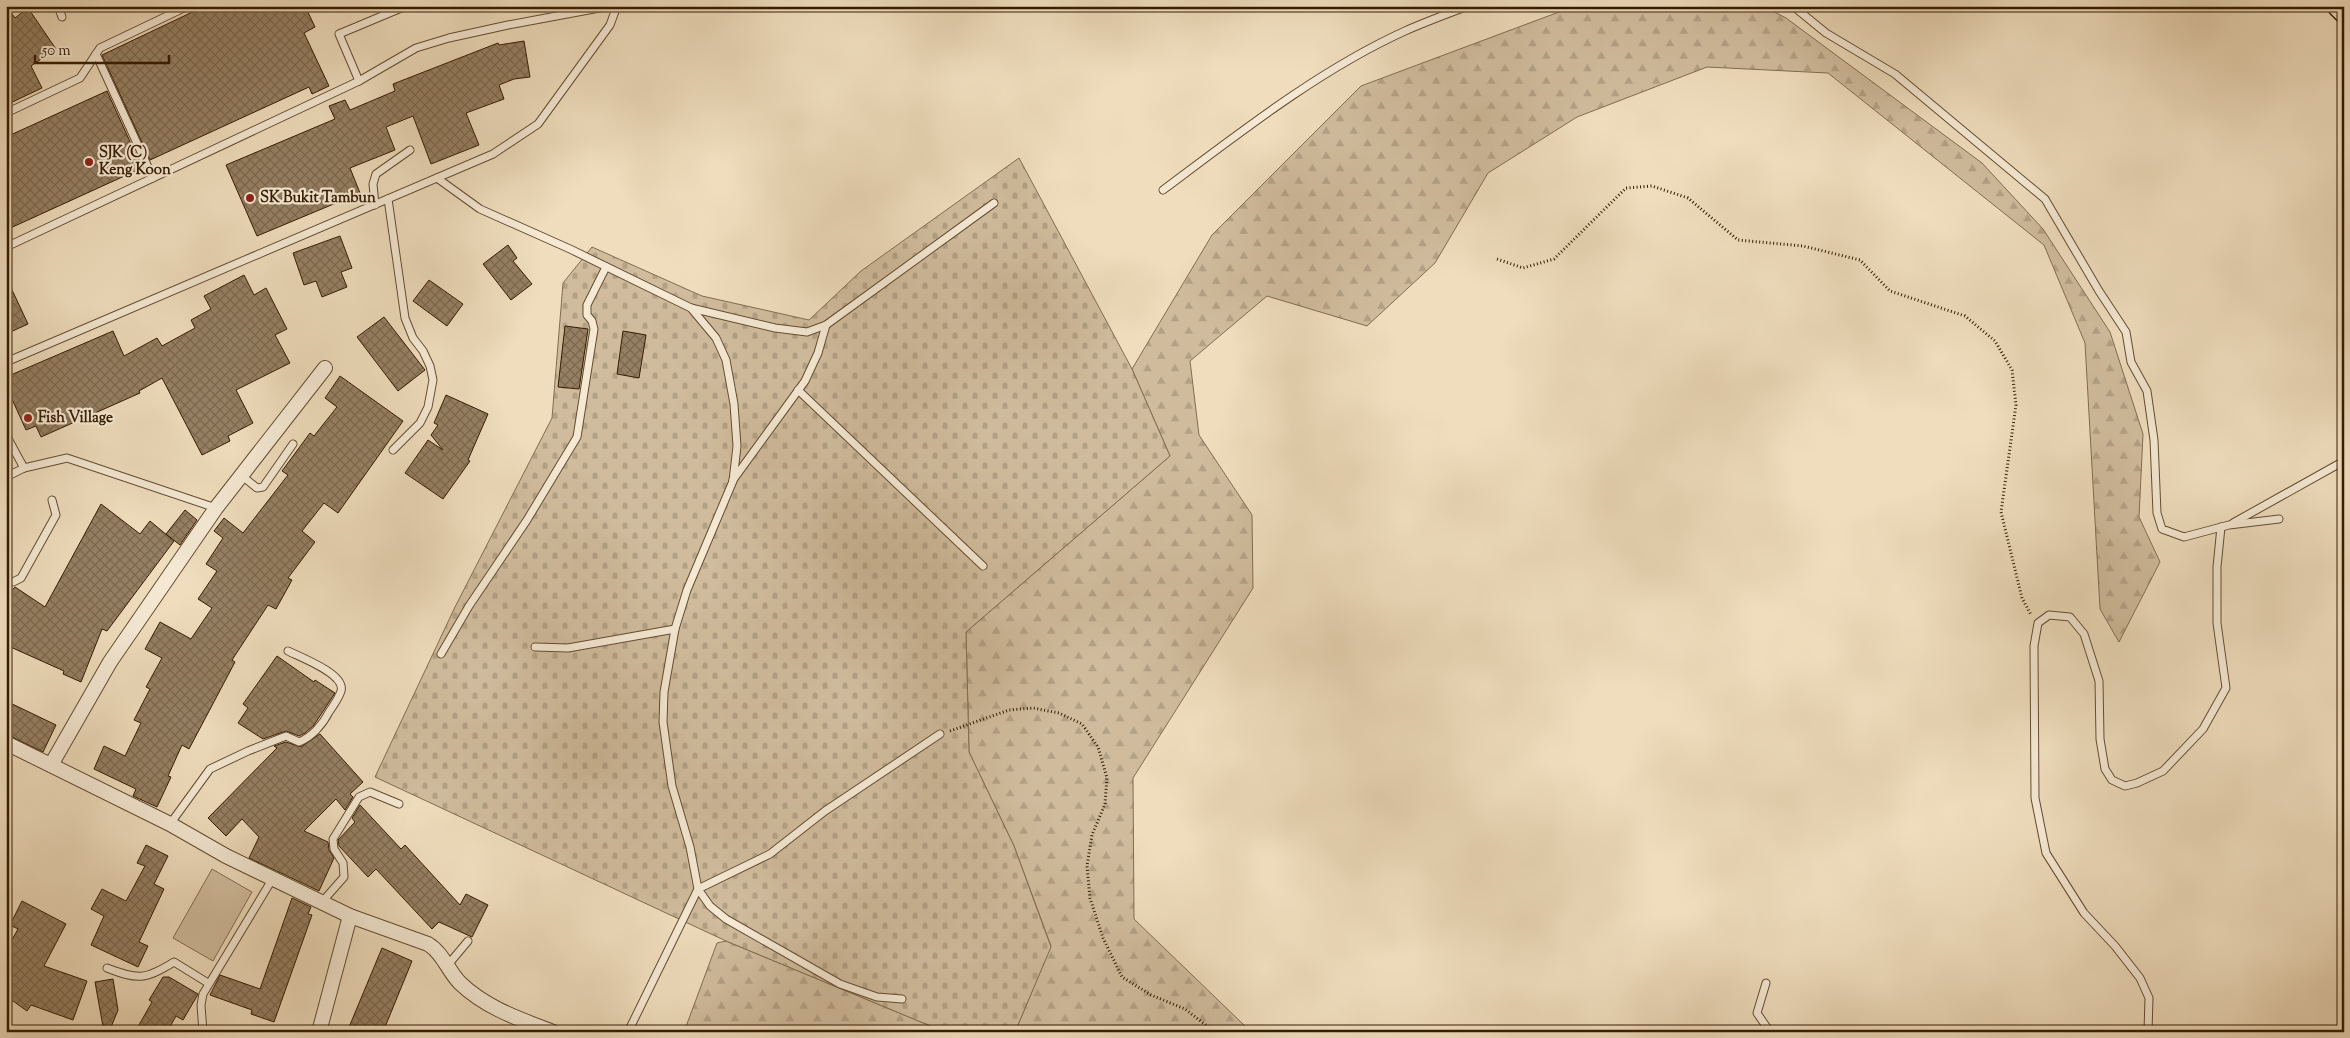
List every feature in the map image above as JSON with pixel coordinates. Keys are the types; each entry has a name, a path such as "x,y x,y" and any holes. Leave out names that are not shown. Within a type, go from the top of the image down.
{"main road":[{"path":"2339,6 2344,11"}],"street":[{"path":"51,765 110,662 216,508 324,368"},
{"path":"6,743 170,824 226,856 273,877 350,916 428,944 437,950 458,981 473,994 494,1008 553,1032"},
{"path":"319,1032 350,916"}],"lane":[{"path":"58,6 62,17"},
{"path":"6,113 80,78 100,48 188,6"},
{"path":"359,81 339,34 406,6"},
{"path":"6,247 359,81 416,48 432,42 508,25 610,6"},
{"path":"6,362 493,154 538,124 610,25 617,6"},
{"path":"1163,190 1242,130 1344,63 1404,31 1468,6"},
{"path":"1793,6 1826,33 1894,74 2045,199 2099,291 2126,332 2131,362 2147,391 2154,440 2157,513 2162,529 2184,537 2229,525 2279,519"},
{"path":"96,54 153,178"},
{"path":"375,205 373,184 376,174 410,150"},
{"path":"437,178 480,209 691,308 775,328 807,332 826,325 994,202"},
{"path":"388,199 405,318 413,338 424,351 430,366 432,380 428,407 420,424 393,450"},
{"path":"441,654 469,606 527,520 577,438 594,328 592,321 587,315 587,305 606,267"},
{"path":"691,308 716,338 730,377 736,446 733,481"},
{"path":"826,325 818,353 798,390 733,481 687,590 675,629 664,692 663,722 672,786 690,847 698,889 710,906 726,919 840,984 876,997 902,999"},
{"path":"798,390 983,566"},
{"path":"6,435 24,468"},
{"path":"241,476 257,488 263,487 293,444"},
{"path":"6,477 24,468 67,458 216,508"},
{"path":"2229,525 2344,461"},
{"path":"6,580 13,582 22,578 56,515 52,500"},
{"path":"2148,1032 2150,998 2140,978 2115,946 2084,913 2046,853 2036,798 2034,646 2038,623 2049,615 2070,617 2084,634 2099,681 2100,739 2105,769 2112,780 2125,786 2138,783 2163,772 2204,729 2226,688 2217,623 2217,567 2221,527"},
{"path":"535,647 568,648 675,629"},
{"path":"170,824 210,769 248,750 286,736 299,742 307,739 325,719 342,690 340,683 334,675 288,651"},
{"path":"628,1032 698,889 770,854 825,811 940,734"},
{"path":"322,902 344,876 343,863 334,849 333,839 359,797 370,792 399,804"},
{"path":"203,1032 201,1005 203,994 273,877"},
{"path":"447,966 468,941"},
{"path":"106,968 126,975 146,977 174,962 208,984"},
{"path":"1766,982 1757,1013 1770,1032"}],"path":[{"path":"1497,259 1523,268 1554,259 1626,188 1652,186 1688,198 1738,240 1803,246 1860,260 1890,291 1965,316 1995,341 2012,370 2016,405 2000,512 2022,598 2038,623"},
{"path":"940,734 1008,710 1033,708 1059,713 1082,724 1098,747 1107,778 1105,804 1092,835 1087,866 1090,898 1103,938 1122,977 1151,994 1185,1009 1215,1032"}],"green space":[{"path":"1575,6 1763,6 1786,18 1982,163 2043,229 2110,332 2143,434 2139,517 2160,562 2119,642 2100,609 2085,343 2044,245 1828,73 1707,67 1577,117 1488,173 1435,263 1367,326 1267,296 1190,361 1199,435 1252,515 1253,588 1133,778 1134,919 1245,1026 1244,1032 1015,1032 1051,946 1014,846 969,752 966,632 1170,456 1132,369 1212,235 1361,86"},
{"path":"1019,158 1132,369 1170,456 966,632 969,752 1014,846 1051,947 1015,1032 945,1032 726,941 375,777 455,607 552,418 563,283 592,247 702,296 809,320 861,271"},
{"path":"212,869 252,892 213,961 173,938"},
{"path":"726,941 945,1032 684,1032 717,943"}],"building":[{"path":"6,6 15,18 28,8 56,49 31,66 42,88 6,105"},
{"path":"205,6 305,6 315,27 304,33 329,86 312,94 309,87 150,160 102,55"},
{"path":"524,41 530,77 514,79 499,85 504,99 466,113 479,145 431,164 413,116 386,127 395,150 350,168 360,193 257,236 226,165 335,119 329,106 345,100 350,110 395,91 393,84 498,43 499,45"},
{"path":"107,91 142,168 6,230 6,137"},
{"path":"340,236 352,268 341,272 347,287 322,297 316,281 304,285 293,253"},
{"path":"508,245 517,258 513,261 532,284 511,300 483,264"},
{"path":"244,275 254,295 266,288 287,329 275,335 290,363 236,390 253,423 228,436 230,441 202,455 162,378 139,391 140,393 41,437 36,426 26,430 6,386 6,377 113,331 124,356 157,338 162,346 195,328 191,320 211,309 204,296"},
{"path":"6,277 28,324 6,334"},
{"path":"429,280 463,304 447,326 413,301"},
{"path":"384,317 425,370 398,391 357,337"},
{"path":"565,326 588,329 579,389 558,387"},
{"path":"623,331 646,335 639,378 617,374"},
{"path":"340,376 403,421 338,513 324,503 302,531 315,542 288,578 292,580 276,609 268,605 232,660 235,662 189,749 182,745 168,776 171,777 157,807 133,796 136,789 94,769 104,746 125,756 141,723 134,720 150,689 146,687 162,658 145,649 160,622 191,639 212,608 198,599 217,571 206,564 223,538 214,531 224,518 243,533 288,475 282,471 310,433 314,436 337,407 325,398"},
{"path":"446,395 488,414 468,460 470,461 443,499 405,473 428,440 443,450 431,435 438,425 434,423"},
{"path":"101,504 140,534 150,521 174,541 107,631 102,629 81,682 63,674 64,671 6,645 6,597 15,587 45,607"},
{"path":"185,510 197,520 180,545 166,534"},
{"path":"277,656 314,682 315,680 335,693 314,725 305,733 299,736 286,731 263,739 238,723 248,708 243,704"},
{"path":"6,701 56,725 43,752 6,734"},
{"path":"320,734 363,782 350,794 353,797 345,810 336,799 304,831 328,842 329,850 334,858 319,891 249,858 259,837 242,819 226,836 208,818 277,748 274,746 286,742 301,747"},
{"path":"360,805 401,849 405,845 460,905 466,894 488,905 472,937 439,922 432,929 376,869 368,877 339,846 338,840 355,822 352,818"},
{"path":"146,845 168,856 154,884 164,889 139,942 148,946 138,967 91,945 104,916 91,909 102,889 126,901 145,866 137,863"},
{"path":"292,898 311,907 308,914 312,915 274,1022 251,1014 252,1010 210,995 220,975 260,989"},
{"path":"22,901 66,924 44,966 87,981 73,1020 31,1005 27,1011 6,996 6,951 18,929 10,925"},
{"path":"382,948 412,961 383,1032 347,1032"},
{"path":"163,977 169,977 198,994 197,996 183,1020 176,1016 167,1032 135,1032 152,1002 149,1000"},
{"path":"113,979 118,1010 109,1032 104,1032 95,982"}],"place":[{"name":"SJK (C) Keng Koon","path":"89,162"},
{"name":"SK Bukit Tambun","path":"250,198"},
{"name":"Fish Village","path":"28,418"}]}
